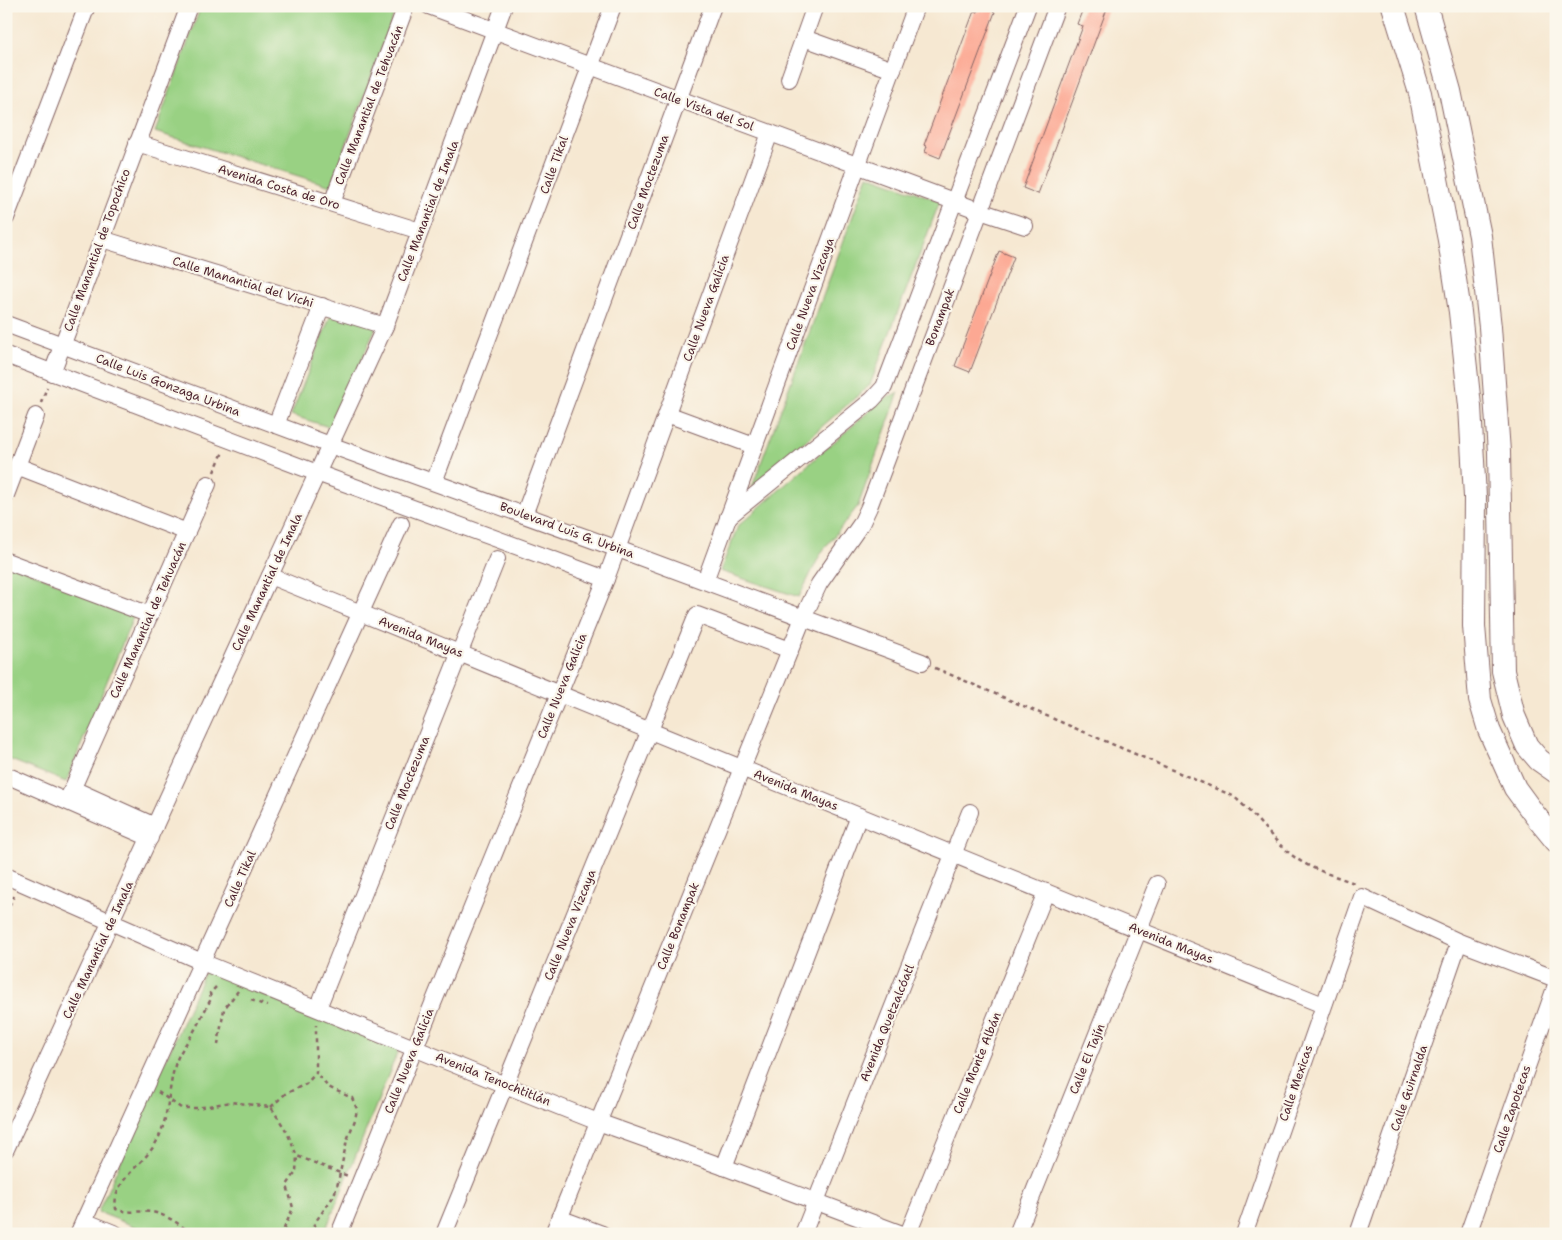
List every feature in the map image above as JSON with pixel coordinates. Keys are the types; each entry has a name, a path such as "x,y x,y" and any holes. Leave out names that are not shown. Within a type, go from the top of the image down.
{"street":[{"path":"8,208 87,6"},
{"name":"Calle Manantial de Topochico","path":"52,373 188,6"},
{"name":"Calle Manantial de Tehuacán","path":"332,203 406,6"},
{"name":"Calle Vista del Sol","path":"428,6 954,202 1025,226"},
{"name":"Calle Manantial de Imala","path":"6,1149 384,326 504,6"},
{"name":"Calle Tikal","path":"434,482 613,6"},
{"name":"Calle Moctezuma","path":"524,515 713,6"},
{"path":"789,79 815,6"},
{"name":"Calle Nueva Vizcaya","path":"705,581 916,6"},
{"path":"728,518 872,400 884,388 1028,6"},
{"name":"Bonampak","path":"803,618 819,584 861,524 869,507 1057,6"},
{"path":"1393,6 1420,93 1449,240 1460,312 1470,406 1475,497 1474,626 1480,700 1492,739 1515,788 1556,841"},
{"path":"1426,6 1450,91 1480,236 1490,327 1500,452 1503,671 1514,716 1527,746 1539,760 1556,772"},
{"path":"804,38 893,70"},
{"name":"Calle Nueva Galicia","path":"339,1234 618,549 770,133"},
{"name":"Avenida Costa de Oro","path":"137,143 420,231"},
{"name":"Calle Manantial del Vichi","path":"102,238 384,326"},
{"path":"276,425 322,306"},
{"name":"Calle Luis Gonzaga Urbina","path":"6,324 330,445"},
{"path":"6,356 606,579"},
{"path":"667,414 754,446"},
{"path":"6,495 36,416"},
{"name":"Boulevard Luis G. Urbina","path":"330,445 922,662"},
{"path":"17,466 187,532"},
{"name":"Calle Manantial de Tehuacán","path":"70,795 208,484"},
{"name":"Calle Tikal","path":"81,1227 402,524"},
{"name":"Calle Moctezuma","path":"318,1008 497,559"},
{"path":"6,561 150,615"},
{"name":"Avenida Mayas","path":"270,576 1323,1005"},
{"name":"Calle Nueva Vizcaya","path":"444,1234 697,615 790,650"},
{"name":"Calle Bonampak","path":"552,1234 803,618"},
{"path":"6,775 70,795 152,832"},
{"name":"Avenida Quetzalcóatl","path":"803,1234 970,812"},
{"path":"724,1167 859,816"},
{"name":"Avenida Tenochtitlán","path":"13,879 202,962 505,1085 598,1122 902,1234"},
{"name":"Calle El Tajín","path":"1017,1234 1157,884"},
{"name":"Calle Monte Albán","path":"908,1234 1046,892"},
{"path":"1362,897 1459,942 1556,979"},
{"name":"Calle Mexicas","path":"1244,1234 1362,897"},
{"name":"Calle Guirnalda","path":"1358,1234 1459,942"},
{"name":"Calle Zapotecas","path":"1468,1234 1556,985"},
{"path":"559,1218 602,1234"},
{"path":"81,1227 116,1234"}],"path":[{"path":"36,416 52,373"},
{"path":"208,484 228,440"},
{"path":"922,662 1233,796 1245,806 1292,856 1306,864 1360,886 1364,889 1362,897"},
{"path":"6,913 13,879"},
{"path":"218,1046 224,1009 238,991 254,982"},
{"path":"191,1234 173,1220 154,1212 124,1213 116,1209 115,1201 119,1189 128,1176 154,1147 164,1126 170,1081 181,1051 211,999 210,993 218,985 224,985"},
{"path":"233,988 244,995"},
{"path":"250,999 269,1007"},
{"path":"271,1107 285,1094 306,1084 316,1073 316,1021 318,1008"},
{"path":"310,1234 316,1221 333,1197 347,1140 358,1110 352,1098 328,1086 316,1073"},
{"path":"145,1086 168,1098 181,1108 197,1108 231,1102 271,1107"},
{"path":"271,1107 287,1132 297,1156 296,1172 287,1185 293,1208 282,1231 278,1234"},
{"path":"297,1156 360,1181"}],"green space":[{"path":"201,6 397,6 331,186 155,132"},
{"path":"868,175 940,201 870,385 752,487"},
{"path":"332,312 377,325 332,428 291,415"},
{"path":"899,392 858,506 821,553 799,597 720,571 738,526 882,400"},
{"path":"6,562 134,615 66,782 6,758"},
{"path":"207,967 400,1046 324,1234 154,1234 98,1212"}],"building":[{"path":"980,6 995,12 940,158 925,152 927,146 924,145 974,11 978,12"},
{"path":"1084,6 1108,6 1038,194 1023,188 1083,26 1077,24"},
{"path":"999,251 1014,257 970,372 955,366"}]}
